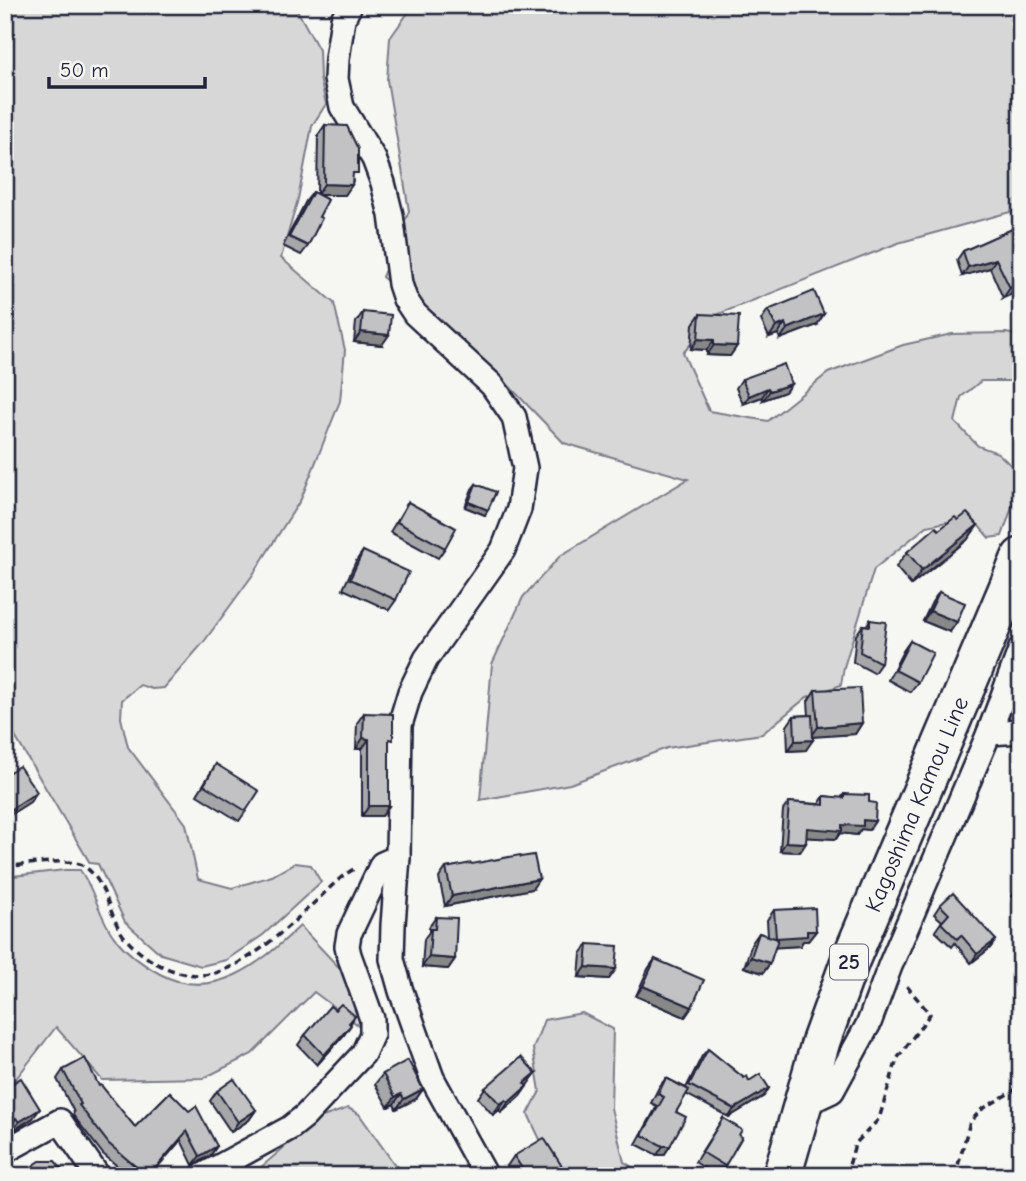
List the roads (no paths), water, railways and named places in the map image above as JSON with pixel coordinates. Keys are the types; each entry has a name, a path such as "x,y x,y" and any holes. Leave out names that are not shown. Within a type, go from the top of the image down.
{"main road":[{"name":"Kagoshima Kamou Line","path":"782,1176 821,1041 850,961 1021,557"}],"street":[{"path":"350,5 341,29 336,79 342,107 374,159 383,183 391,215 402,292 415,314 492,385 514,417 525,468 519,509 503,550 439,637 410,692 400,725 390,860 393,959 401,991 432,1077 486,1176"},
{"path":"802,1105 832,1091 869,1023 890,966 989,733 1021,648"},
{"path":"989,733 1021,731"},
{"path":"202,1176 290,1128 305,1116 363,1054 372,1034 372,1018 347,946 352,924 390,860"},
{"path":"5,1151 61,1121 98,1176"}]}
